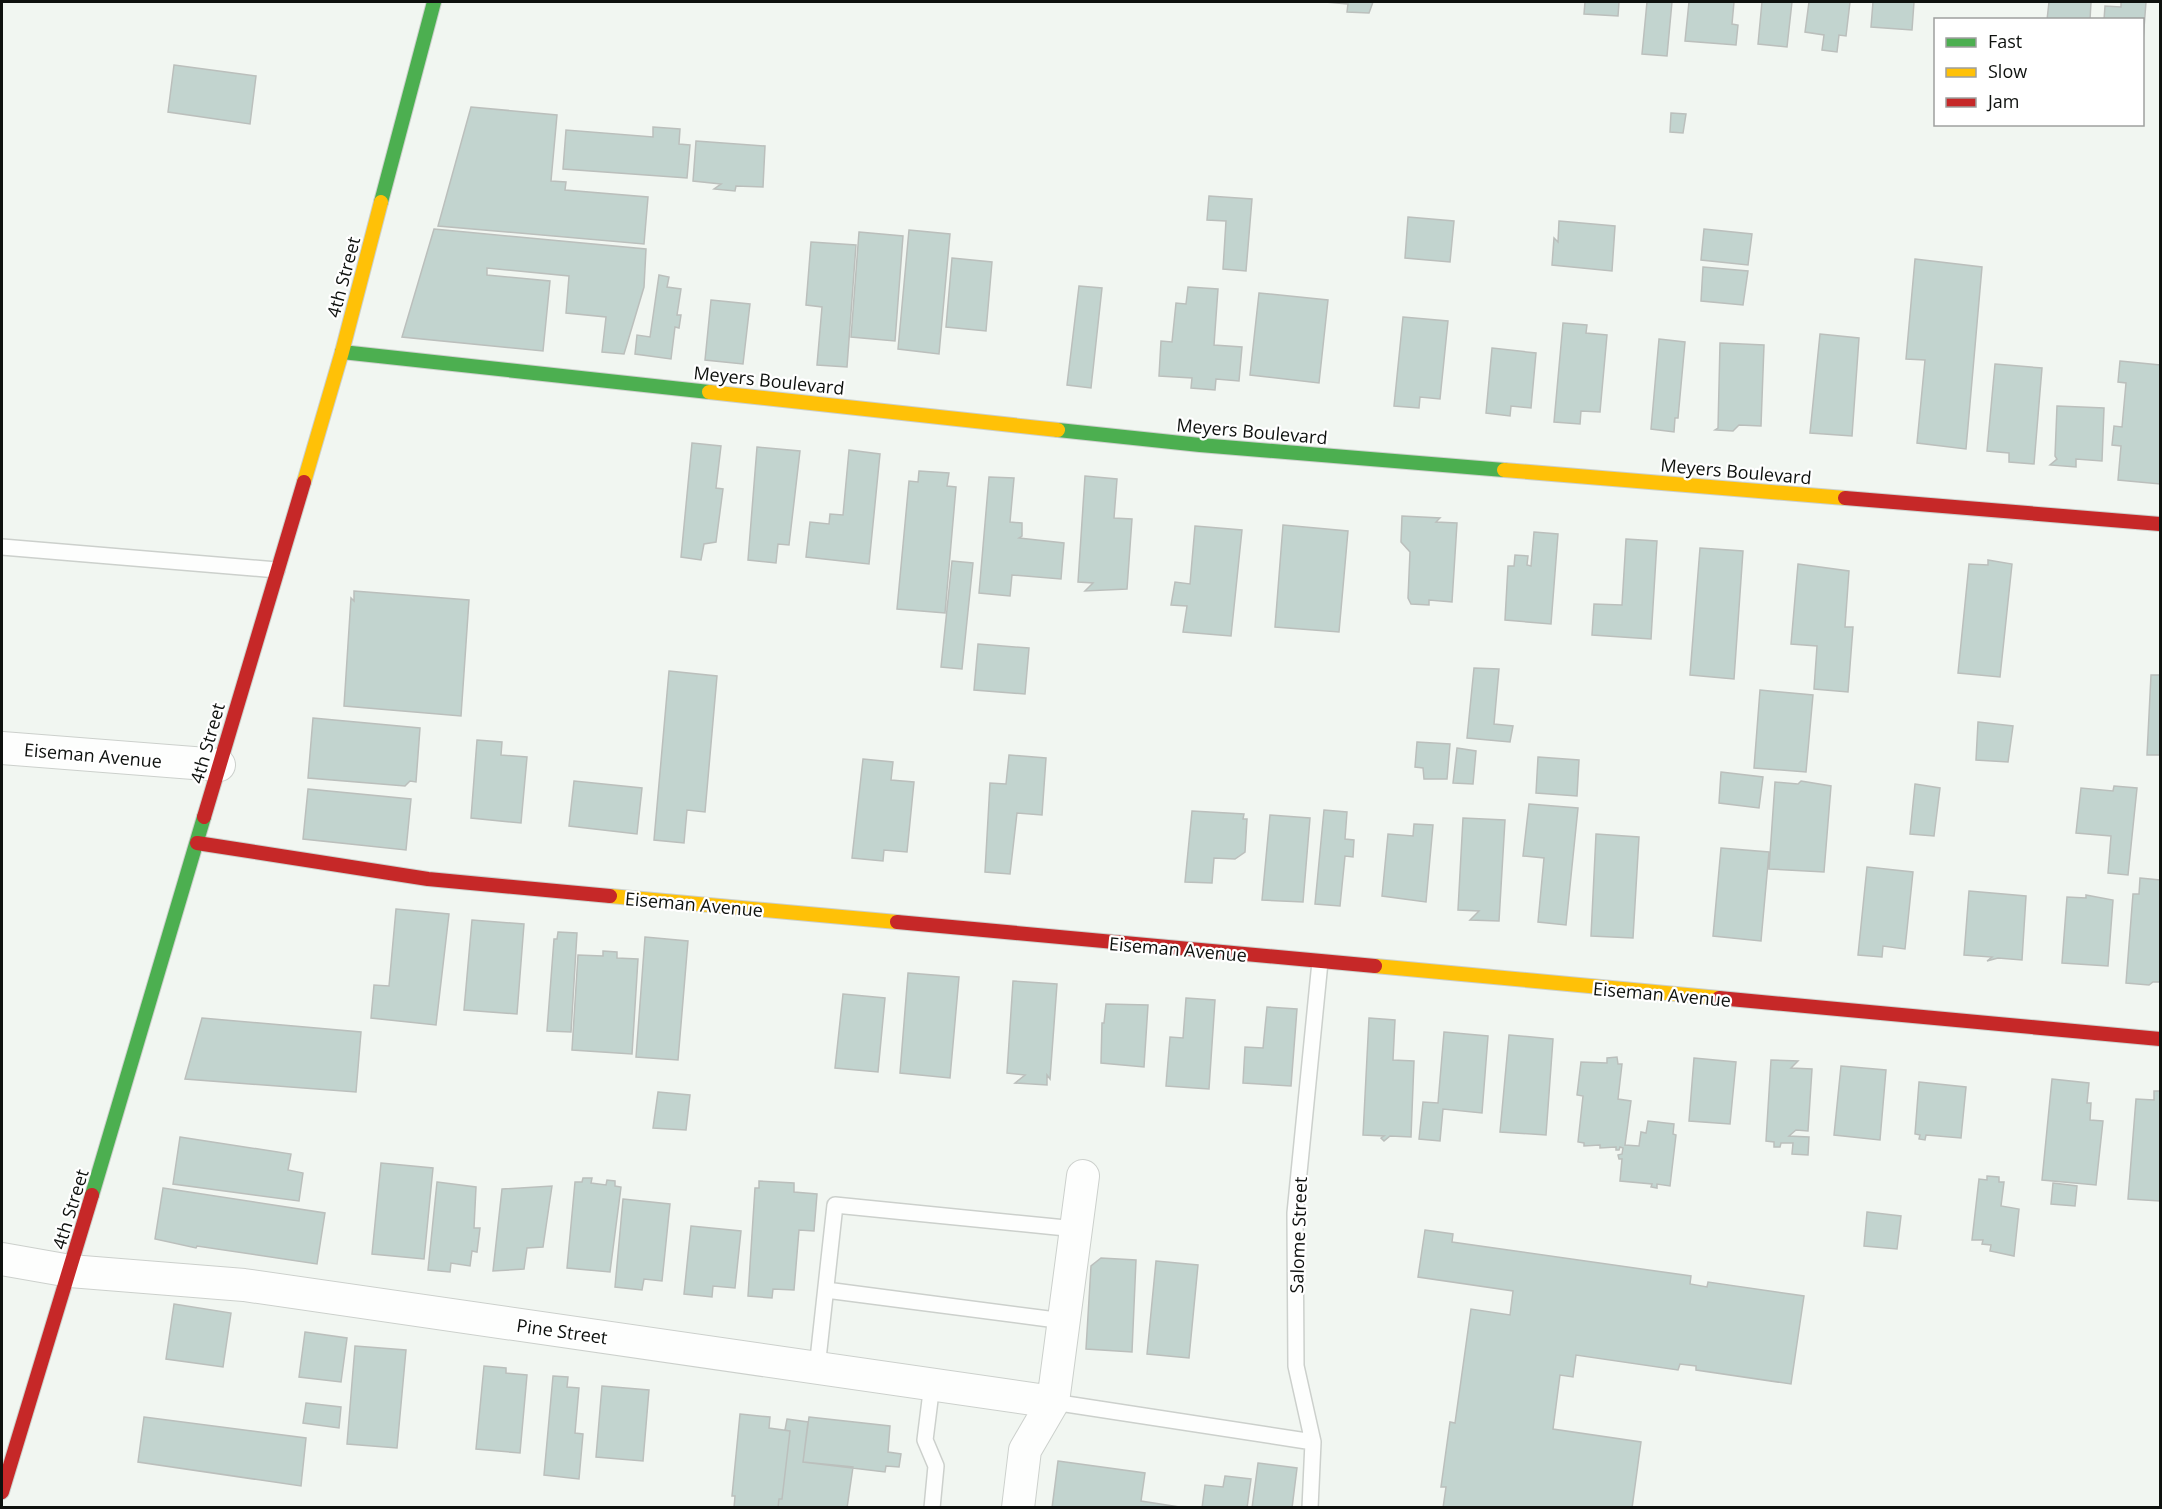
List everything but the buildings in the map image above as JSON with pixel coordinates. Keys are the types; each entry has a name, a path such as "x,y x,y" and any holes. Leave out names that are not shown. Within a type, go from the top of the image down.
{"street":[{"name":"4th Street","path":"2,1492 70,1271 342,352 434,2"},
{"name":"Meyers Boulevard","path":"342,352 1200,445 2160,524"},
{"name":"Eiseman Avenue","path":"2,748 219,765"},
{"name":"Eiseman Avenue","path":"197,843 428,879 2160,1039"},
{"path":"1018,1508 1025,1450 1053,1402 1083,1176"},
{"name":"Pine Street","path":"2,1259 70,1271 244,1285 1053,1402"}],"lane":[{"path":"2,547 277,570"},
{"name":"Salome Street","path":"1310,1508 1313,1442 1296,1366 1295,1213 1320,962"},
{"path":"817,1368 835,1204 1076,1229"},
{"path":"826,1290 1064,1321"},
{"path":"932,1384 925,1440 936,1466 932,1508"},
{"path":"1053,1402 1313,1442"}],"traffic: fast":[{"path":"381,202 434,2"},
{"path":"342,352 709,392"},
{"path":"1058,430 1200,445 1504,470"},
{"path":"92,1195 204,817"}],"traffic: slow":[{"path":"304,482 342,352 381,202"},
{"path":"709,392 1058,430"},
{"path":"1504,470 1845,498"},
{"path":"610,896 897,922"},
{"path":"1375,966 1719,998"}],"traffic: jam":[{"path":"204,817 304,482"},
{"path":"1845,498 2160,524"},
{"path":"197,843 428,879 610,896"},
{"path":"897,922 1375,966"},
{"path":"1719,998 2160,1039"},
{"path":"2,1492 92,1195"}]}
